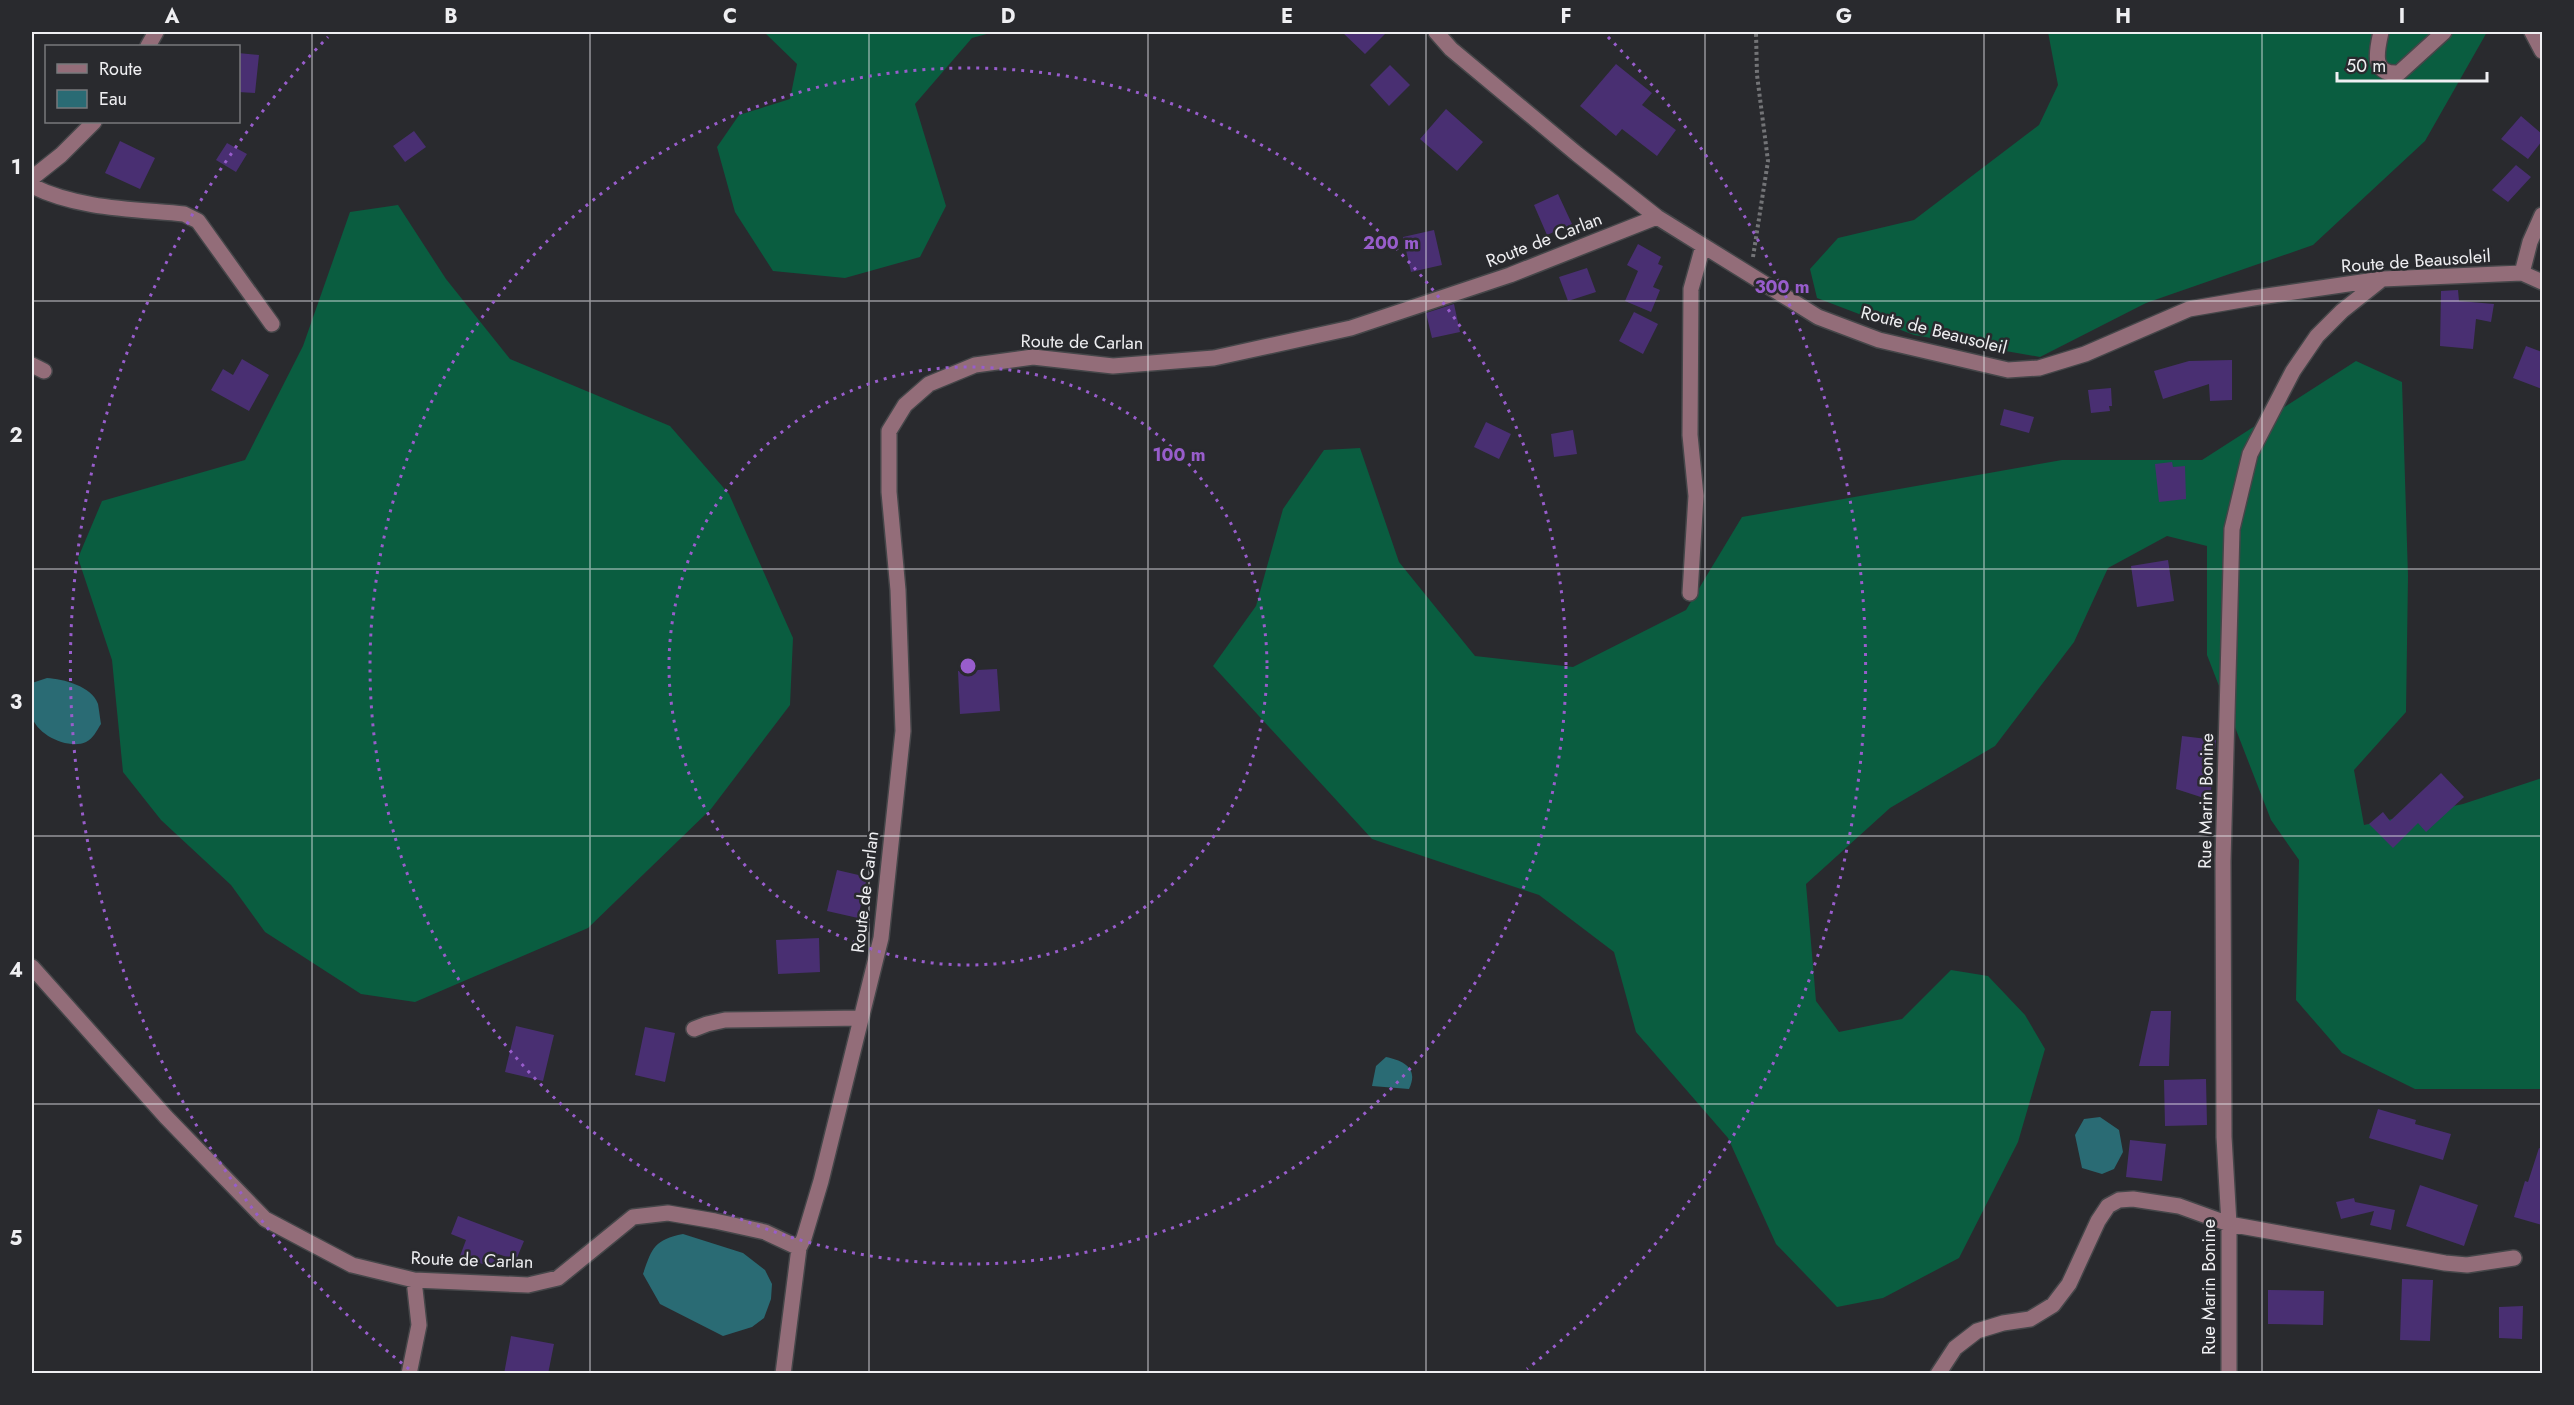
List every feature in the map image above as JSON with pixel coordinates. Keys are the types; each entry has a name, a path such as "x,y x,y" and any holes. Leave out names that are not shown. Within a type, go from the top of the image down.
{"street":[{"name":"Route de Beausoleil","path":"1436,32 1451,49 1657,217 1818,317 1879,340 2008,370 2039,368 2085,354 2189,309 2253,298 2382,279 2522,273 2542,282"},
{"path":"2381,32 2376,53 2378,62 2391,73 2399,73 2444,32"},
{"path":"2532,32 2542,51"},
{"path":"32,178 61,156 93,123"},
{"path":"32,186 76,203 184,214 198,221 272,324"},
{"path":"2522,273 2530,242 2542,215"},
{"name":"Route de Carlan","path":"32,968 166,1117 266,1219 352,1265 414,1280 528,1285 558,1278 633,1217 668,1214 765,1232 799,1248 821,1181 881,939 903,731 898,590 889,492 889,431 905,405 929,384 975,365 1033,357 1113,366 1214,358 1351,328 1510,275 1657,217"},
{"path":"1690,593 1696,496 1690,435 1691,289 1703,246"},
{"name":"Rue Marin Bonine","path":"2229,1374 2229,1224 2224,1137 2223,861 2232,529 2250,454 2293,371 2317,336 2382,279"},
{"path":"694,1029 725,1020 861,1018"},
{"path":"1938,1374 1955,1348 1977,1331 2003,1323 2030,1319 2053,1305 2069,1284 2098,1221 2108,1206 2119,1200 2133,1199 2179,1206 2229,1224 2445,1263 2467,1265 2514,1258"},
{"path":"783,1374 799,1248"},
{"path":"409,1374 419,1325 414,1280"}],"path":[{"path":"1750,276 1768,160 1757,75 1756,32"}],"green space":[{"path":"764,32 994,32 972,38 915,104 946,206 920,257 845,278 773,271 735,212 717,147 739,115 790,99 797,64"},
{"path":"2048,32 2487,32 2425,141 2313,245 2146,303 2040,357 1914,335 1817,298 1810,269 1838,238 1914,220 2039,125 2058,85"},
{"path":"398,205 446,279 510,359 670,426 729,494 793,638 790,705 711,809 588,928 415,1002 361,994 265,932 231,885 161,820 123,772 112,660 78,558 102,501 245,460 303,346 350,212"},
{"path":"2356,361 2402,382 2408,576 2406,712 2354,770 2364,825 2463,804 2542,778 2542,1089 2415,1089 2342,1053 2296,1000 2299,860 2271,820 2207,655 2207,546 2167,536 2108,568 2074,642 1995,746 1890,808 1806,884 1816,1001 1839,1032 1902,1019 1951,970 1988,976 2025,1015 2045,1049 2018,1142 1959,1258 1883,1298 1837,1307 1776,1244 1728,1138 1636,1032 1614,952 1539,895 1372,839 1213,666 1256,606 1283,509 1324,450 1360,448 1399,562 1475,656 1573,667 1686,610 1742,517 2062,460 2202,460"}],"water":[{"path":"47,678 76,685 90,692 95,698 101,724 88,741 79,744 62,742 46,735 35,723 30,700 32,683"},
{"path":"1386,1057 1404,1063 1411,1071 1412,1082 1409,1089 1372,1086 1376,1066"},
{"path":"2100,1117 2119,1130 2123,1152 2114,1169 2102,1174 2082,1168 2075,1135 2084,1119"},
{"path":"683,1234 743,1253 765,1270 772,1284 771,1299 764,1318 752,1327 723,1336 660,1304 643,1274 652,1252 660,1242"}],"building":[{"path":"1342,32 1387,32 1365,54"},
{"path":"240,53 259,55 255,93 240,92"},
{"path":"1616,64 1652,93 1642,105 1676,130 1657,156 1622,129 1616,136 1580,106"},
{"path":"1390,65 1410,85 1389,106 1370,85"},
{"path":"1446,109 1483,142 1457,171 1420,139"},
{"path":"2521,116 2542,134 2542,141 2528,159 2501,139"},
{"path":"414,131 426,147 405,162 393,146"},
{"path":"120,141 155,158 140,189 105,173"},
{"path":"227,143 247,154 236,172 216,160"},
{"path":"2516,165 2531,177 2508,202 2492,190"},
{"path":"1558,194 1572,224 1547,235 1534,205"},
{"path":"1434,230 1442,265 1411,272 1403,237"},
{"path":"1638,244 1661,257 1658,264 1663,266 1653,287 1660,290 1651,312 1625,301 1638,271 1627,265"},
{"path":"1587,268 1596,292 1568,301 1559,277"},
{"path":"2458,290 2459,301 2494,304 2491,322 2476,319 2473,349 2440,346 2441,291"},
{"path":"1454,304 1460,332 1432,338 1426,313"},
{"path":"1634,312 1658,324 1643,354 1619,341"},
{"path":"2526,346 2542,352 2542,389 2513,378"},
{"path":"242,359 269,375 249,411 211,390 223,369 233,375"},
{"path":"2232,360 2232,400 2210,401 2209,384 2163,399 2154,371 2189,361"},
{"path":"2111,388 2110,411 2091,413 2088,390"},
{"path":"2004,409 2034,417 2029,433 2000,425"},
{"path":"1486,422 1511,434 1499,459 1474,447"},
{"path":"1573,430 1577,454 1554,457 1551,434"},
{"path":"2172,462 2173,467 2185,466 2186,499 2159,502 2155,464"},
{"path":"2168,560 2174,601 2137,607 2131,566"},
{"path":"997,669 1000,711 960,714 958,671"},
{"path":"2182,736 2216,740 2210,800 2176,789"},
{"path":"2441,773 2464,797 2426,832 2418,823 2393,848 2369,824 2383,812 2390,821"},
{"path":"837,870 867,877 858,918 827,911"},
{"path":"819,938 820,972 778,974 776,940"},
{"path":"2151,1011 2171,1011 2169,1066 2139,1066"},
{"path":"516,1026 554,1035 543,1081 505,1072"},
{"path":"645,1027 675,1033 665,1082 635,1075"},
{"path":"2206,1079 2207,1125 2165,1126 2164,1080"},
{"path":"2378,1109 2416,1120 2415,1124 2451,1134 2443,1160 2369,1138"},
{"path":"2130,1140 2166,1144 2162,1181 2126,1177"},
{"path":"2539,1148 2542,1149 2542,1225 2514,1217 2525,1181 2528,1182"},
{"path":"2420,1185 2478,1205 2464,1246 2406,1226"},
{"path":"2354,1198 2355,1202 2395,1210 2391,1230 2370,1225 2374,1211 2341,1219 2336,1202"},
{"path":"458,1216 524,1241 516,1260 498,1254 491,1267 460,1256 466,1240 451,1234"},
{"path":"2402,1279 2433,1280 2430,1341 2400,1340"},
{"path":"2268,1290 2324,1291 2323,1325 2268,1324"},
{"path":"2523,1306 2522,1339 2499,1338 2499,1307"},
{"path":"511,1336 554,1344 548,1374 504,1374"}]}
